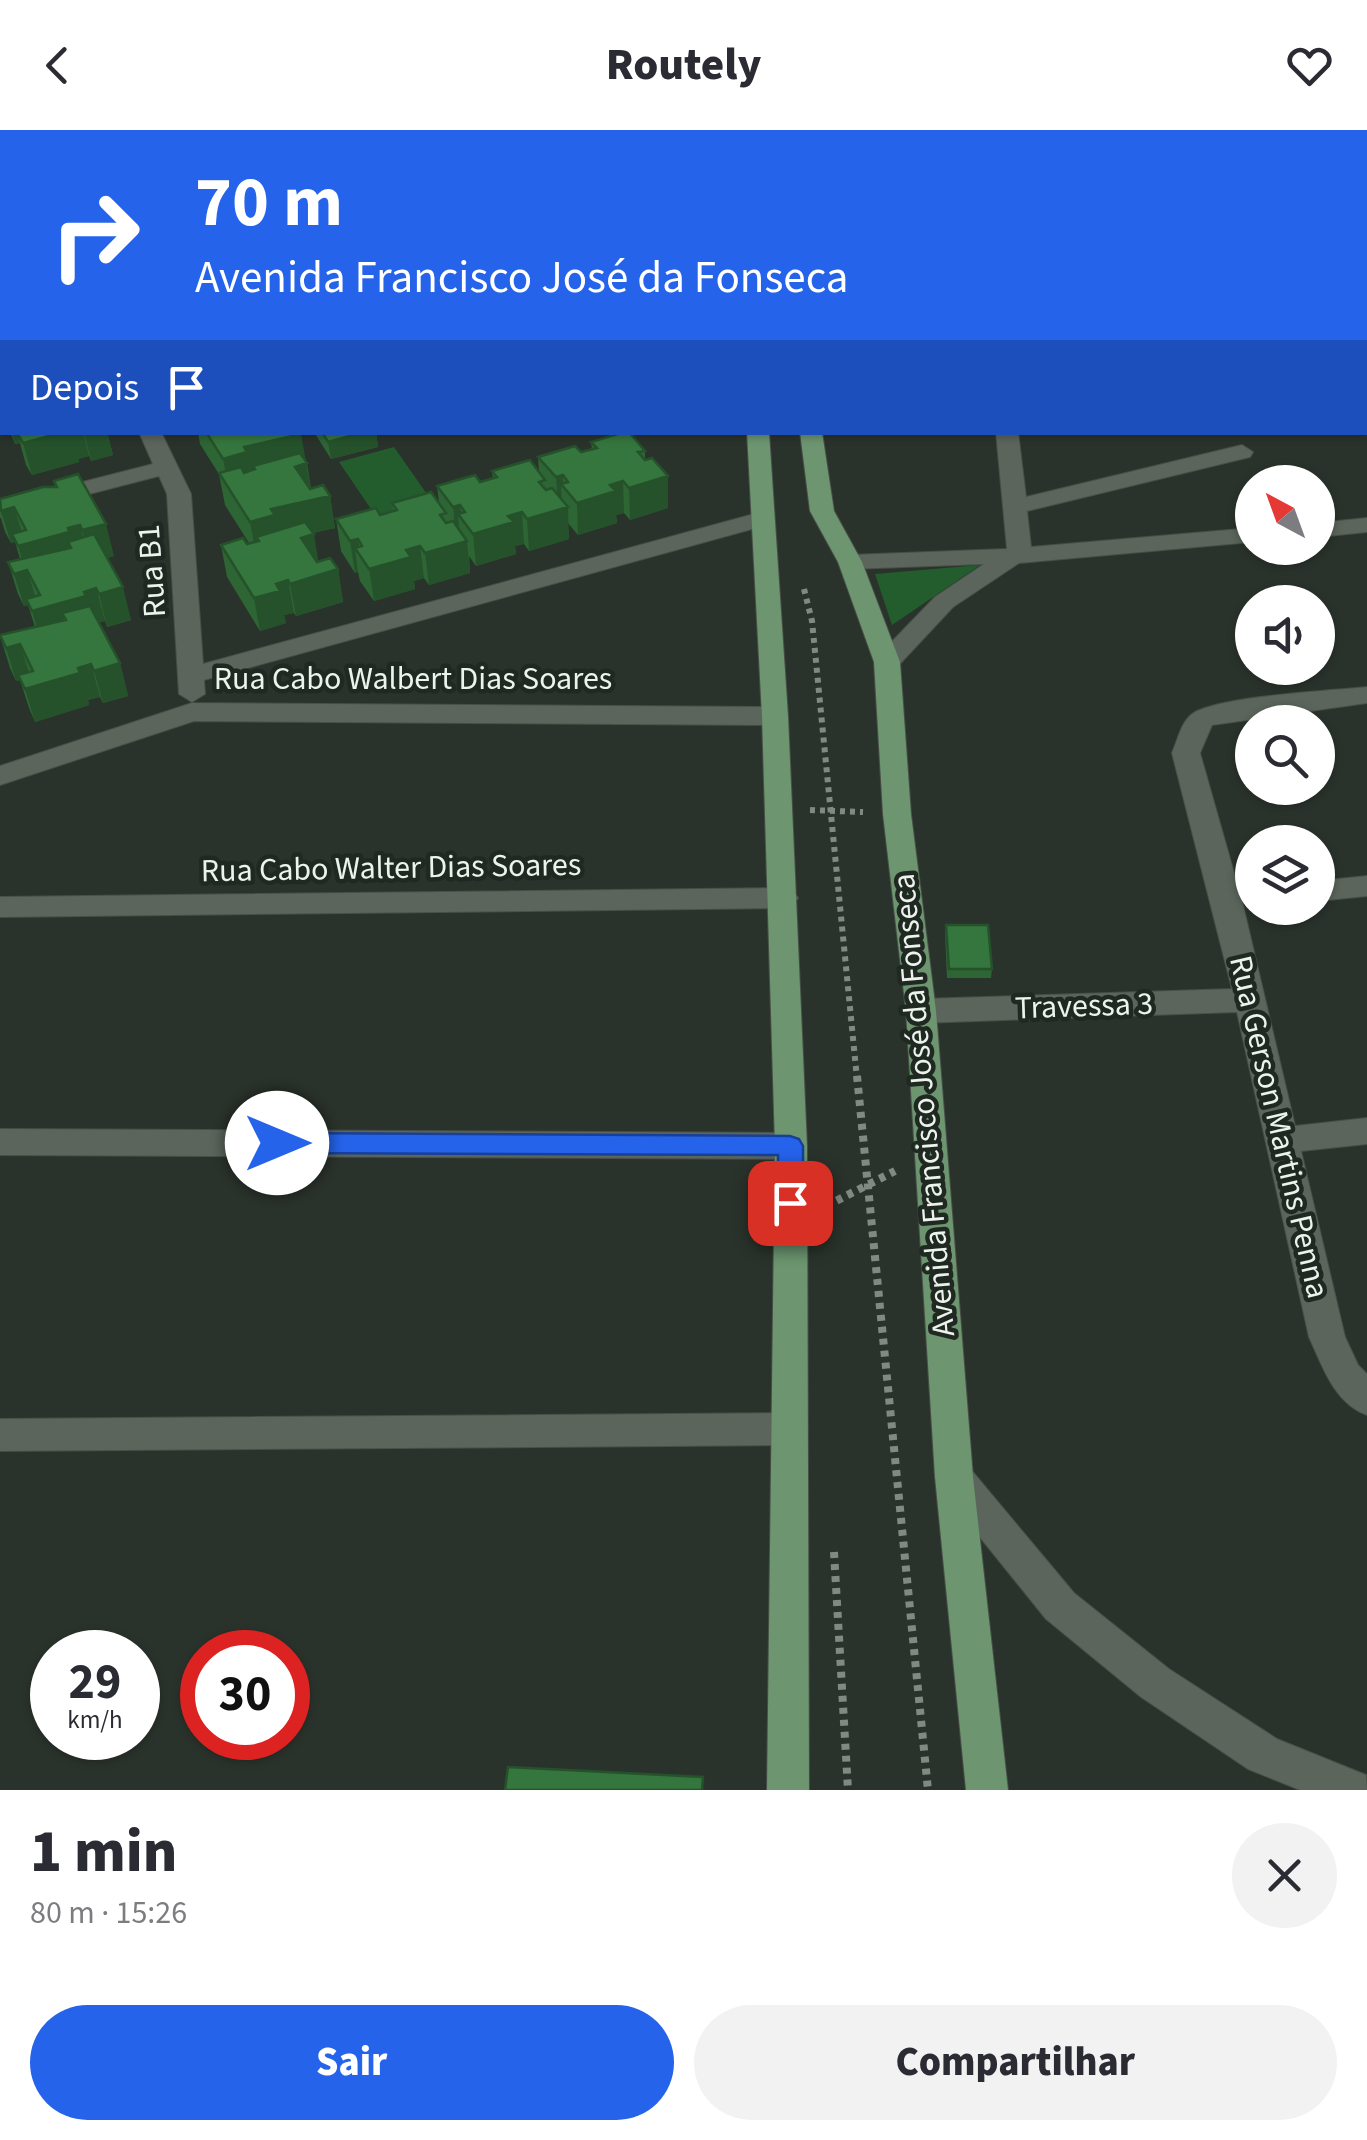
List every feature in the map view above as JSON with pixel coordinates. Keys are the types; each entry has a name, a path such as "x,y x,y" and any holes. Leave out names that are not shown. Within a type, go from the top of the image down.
{"main road":[{"path":"758,435 776,716 790,1146 788,1790"},
{"name":"Avenida Francisco José da Fonseca","path":"811,435 822,511 850,562 887,662 897,814 921,1012 954,1477 987,1790"}],"street":[{"name":"Rua B1","path":"152,435 179,494 192,712"},
{"path":"1008,435 1017,556"},
{"path":"1013,507 1242,452"},
{"path":"0,510 168,467"},
{"path":"192,675 762,519"},
{"path":"1335,529 1367,526"},
{"path":"850,562 1017,556 1235,537"},
{"path":"887,662 944,602 1017,556"},
{"name":"Rua Gerson Martins Penna","path":"1235,886 1186,753 1196,726 1203,719 1250,706 1367,694"},
{"name":"Rua Cabo Walbert Dias Soares","path":"0,776 192,712 776,716"},
{"path":"1335,889 1367,886"},
{"name":"Rua Cabo Walter Dias Soares","path":"0,908 784,898"},
{"name":"Rua Gerson Martins Penna","path":"1242,925 1247,1000 1285,1140 1328,1336 1344,1376 1367,1399"},
{"name":"Travessa 3","path":"921,1012 1247,1000"},
{"path":"1285,1140 1367,1131"},
{"path":"0,1142 790,1146"},
{"path":"0,1435 790,1429"},
{"path":"954,1477 1060,1606 1155,1683 1263,1754 1351,1790"}],"path":[{"path":"803,584 812,621 928,1790"},
{"path":"779,810 897,814"},
{"path":"790,1203 824,1207 932,1151"}],"green space":[{"path":"394,447 438,510 382,525 339,462"},
{"path":"980,565 892,625 875,574"}],"building":[{"path":"18,435 53,435 23,443"},
{"path":"208,435 297,435 244,447 247,452 223,459"},
{"path":"324,435 353,435 328,442"},
{"path":"632,435 645,451 638,452 645,460 652,458 668,476 629,488 623,481 610,485 616,491 577,503 561,484 568,482 563,475 556,477 538,457 575,446 581,452 597,448 591,442"},
{"path":"300,453 307,463 295,467 310,489 323,485 330,496 271,509 275,515 250,522 219,473 241,467 244,473 255,469 253,466"},
{"path":"530,460 545,480 539,482 546,490 552,488 568,507 527,519 522,512 508,516 514,522 473,534 458,514 465,512 460,505 453,507 437,486 475,475 480,482 497,477 492,471"},
{"path":"78,474 106,524 82,530 80,525 68,528 69,532 18,546 12,534 26,530 14,507 1,511 0,499 57,487 54,481"},
{"path":"431,492 446,513 440,515 446,523 453,521 467,541 425,553 420,546 406,550 411,557 369,569 355,548 362,546 358,539 350,541 336,519 376,508 380,515 397,510 392,503"},
{"path":"305,522 314,534 301,538 317,562 330,558 338,569 290,584 288,580 276,584 280,591 254,598 221,545 243,538 247,544 259,541 256,537"},
{"path":"94,534 123,587 99,594 96,588 84,592 86,596 32,611 26,599 40,595 27,570 14,574 8,562 71,548 68,542"},
{"path":"90,606 120,663 94,671 91,664 78,668 80,673 25,689 18,675 33,671 20,644 6,648 0,635 66,620 62,613"},
{"path":"946,925 988,925 992,969 949,969"},
{"path":"508,1767 703,1777 702,1790 505,1790"}],"route":[{"path":"277,1143 790,1146 790,1203"}]}
